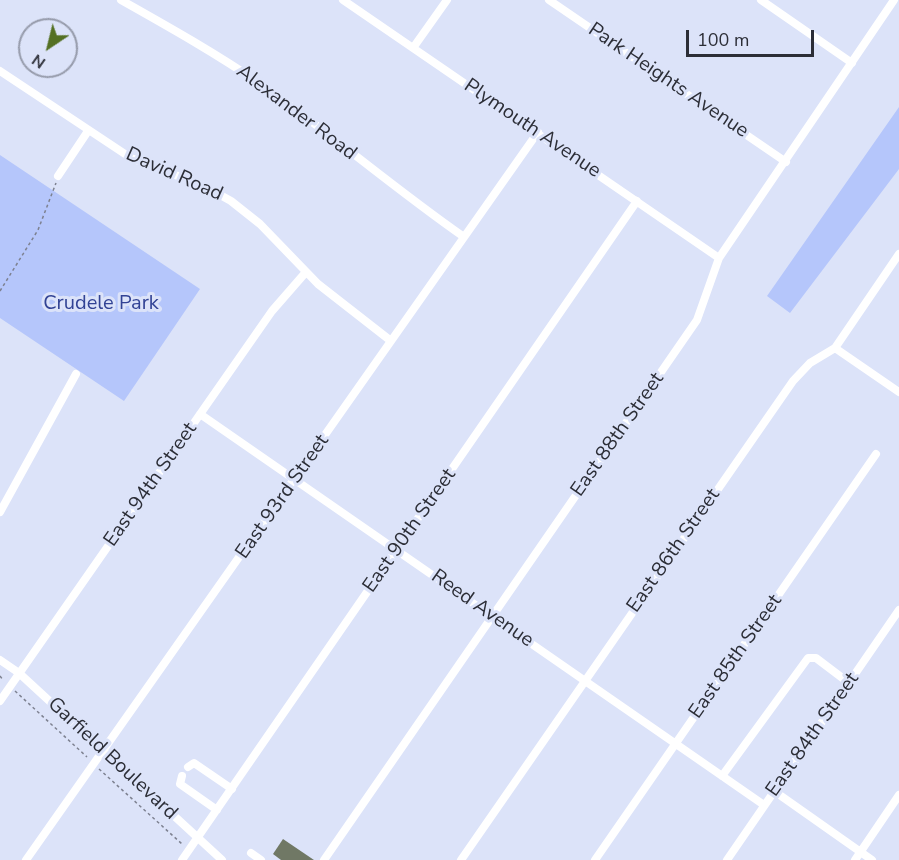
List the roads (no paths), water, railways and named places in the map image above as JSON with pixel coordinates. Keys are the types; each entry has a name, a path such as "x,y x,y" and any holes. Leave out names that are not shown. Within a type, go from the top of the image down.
{"street":[{"name":"Alexander Road","path":"121,0 218,56 263,86 403,194 464,237"},
{"name":"Plymouth Avenue","path":"344,0 719,258"},
{"path":"413,48 447,0"},
{"name":"Park Heights Avenue","path":"549,0 786,162"},
{"path":"760,0 852,63"},
{"name":"East 88th Street","path":"324,860 697,320 719,258 894,0"},
{"name":"David Road","path":"0,71 88,131 136,160 204,186 231,201 260,224 306,272 349,310 391,341"},
{"path":"58,176 88,131"},
{"name":"East 93rd Street","path":"26,860 105,751 538,132"},
{"name":"East 90th Street","path":"182,860 637,201"},
{"name":"East 86th Street","path":"461,860 793,381 810,363 835,348 899,254"},
{"name":"East 94th Street","path":"0,701 272,311 306,272"},
{"path":"835,348 899,392"},
{"path":"0,512 76,375"},
{"name":"Reed Avenue","path":"201,414 764,805"},
{"name":"East 85th Street","path":"595,860 876,454"},
{"name":"East 84th Street","path":"727,860 899,610"},
{"path":"722,776 808,658 816,658 849,683"},
{"name":"Garfield Boulevard","path":"0,660 19,673 222,860"},
{"path":"188,767 194,763 232,789"},
{"path":"182,776 180,784 217,810"},
{"path":"774,791 872,860"},
{"path":"855,860 899,795"},
{"path":"251,853 261,860"}],"park label":[{"name":"Crudele Park","path":"101,304"}]}
